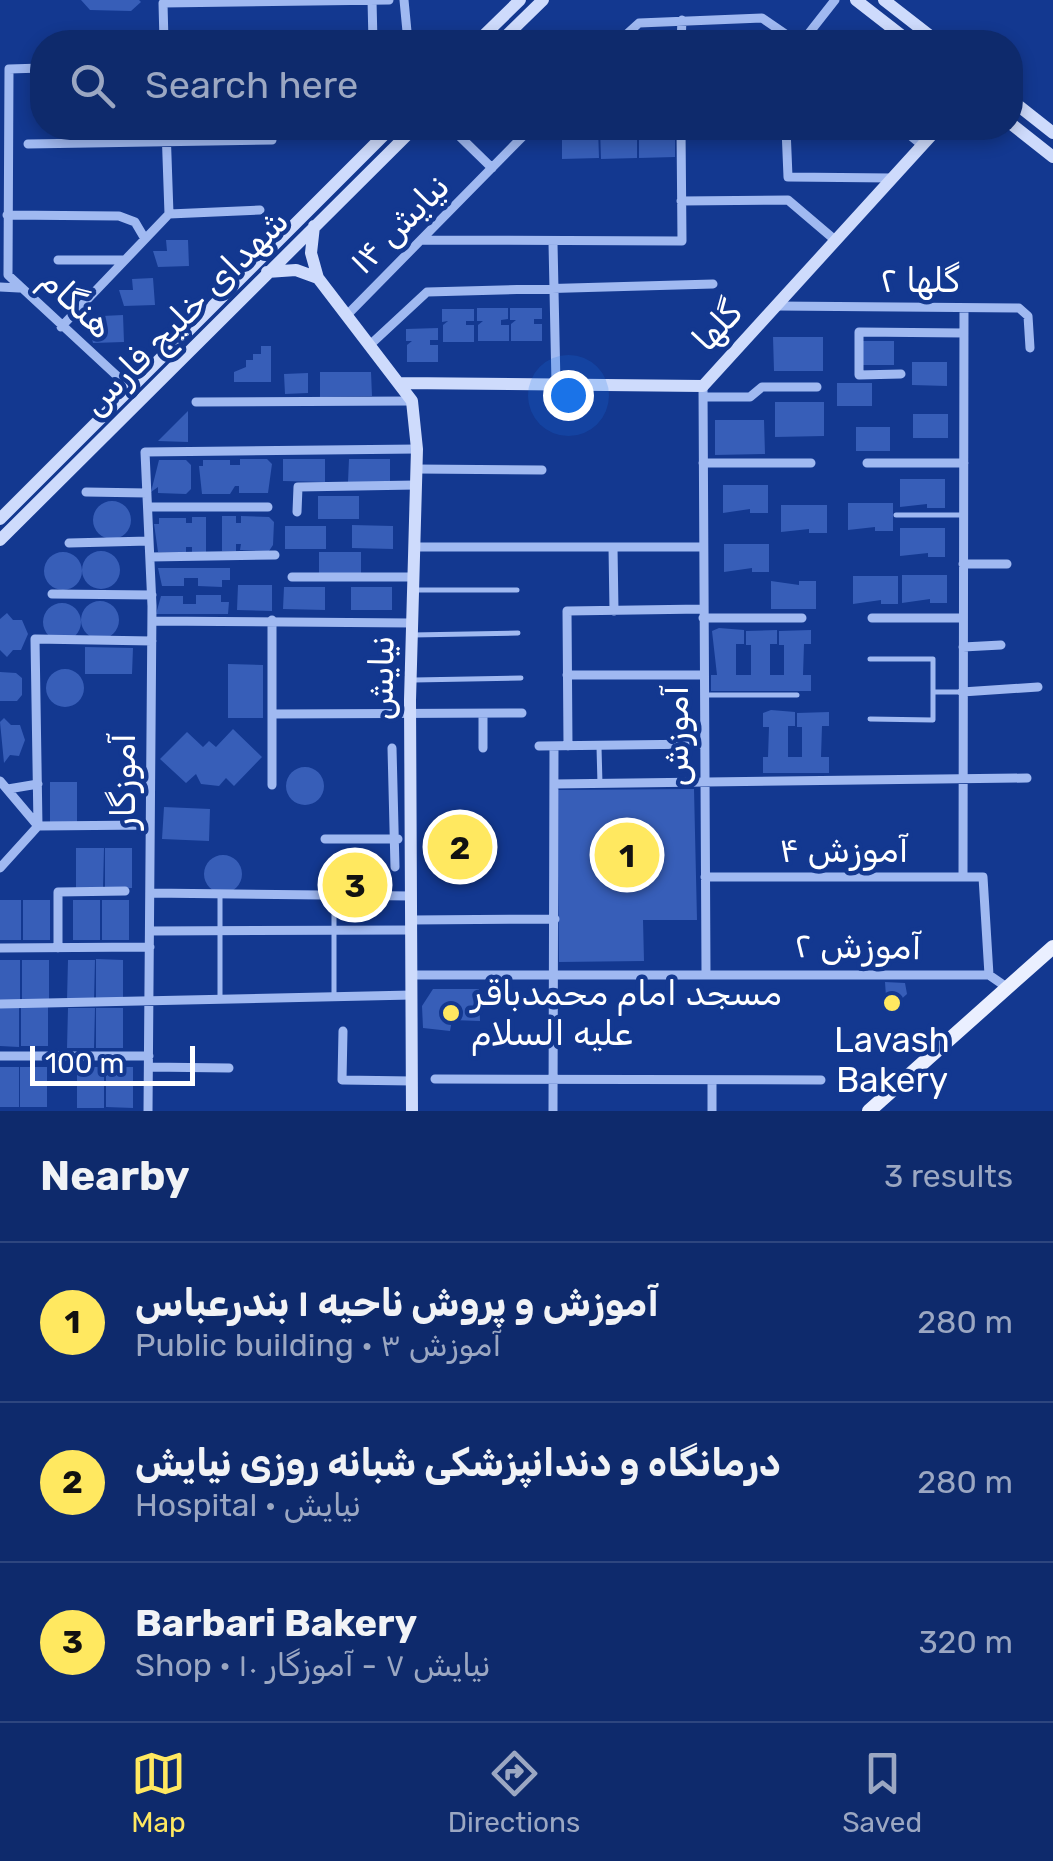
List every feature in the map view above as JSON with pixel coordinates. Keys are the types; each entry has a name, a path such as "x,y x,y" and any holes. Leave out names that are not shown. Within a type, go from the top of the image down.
{"main road":[{"path":"869,1111 1053,947"}],"street":[{"path":"372,0 373,30"},
{"path":"164,30 163,3 389,0"},
{"path":"404,0 407,30"},
{"path":"489,30 520,0"},
{"path":"513,30 543,0"},
{"path":"810,30 835,0"},
{"path":"856,0 895,30"},
{"path":"884,0 923,30"},
{"path":"631,30 639,23 762,18 781,30"},
{"path":"682,20 682,30"},
{"name":"هنگام","path":"30,68 8,69 6,266 18,288 130,388"},
{"path":"1023,109 1053,133"},
{"path":"1023,133 1053,157"},
{"path":"166,140 169,214"},
{"path":"28,144 272,140"},
{"name":"شهدای خلیج فارس","path":"0,540 20,510 130,388 379,140"},
{"name":"شهدای خلیج فارس","path":"38,491 402,140"},
{"path":"464,140 492,168"},
{"name":"نیایش ۱۴","path":"348,314 519,140"},
{"path":"422,240 682,241 681,140"},
{"path":"786,140 788,200"},
{"path":"916,140 922,145"},
{"name":"گلها","path":"400,384 556,384 704,391 927,140"},
{"path":"788,177 892,178"},
{"path":"681,201 788,200 835,240"},
{"path":"61,327 169,214 260,210"},
{"path":"6,215 120,216 135,222 145,238"},
{"path":"314,226 310,253 318,278"},
{"path":"552,243 556,384"},
{"path":"58,260 124,260"},
{"path":"266,272 296,270 318,278"},
{"name":"نیایش","path":"318,278 372,343 412,401 417,449 410,717 412,1111"},
{"path":"372,343 427,292 713,284"},
{"path":"0,287 18,288"},
{"name":"گلها ۲","path":"777,306 1019,308 1028,316 1030,348"},
{"path":"963,877 964,308"},
{"path":"901,374 859,375 859,332 964,333"},
{"path":"704,391 750,396 762,387 817,386"},
{"name":"آموزش","path":"704,391 706,972"},
{"path":"196,402 412,401"},
{"name":"آموزگار","path":"148,1111 152,596 146,452 417,449"},
{"path":"703,463 810,463"},
{"path":"867,463 964,463"},
{"path":"416,469 542,470"},
{"path":"297,512 298,486 416,486"},
{"path":"86,492 147,493"},
{"path":"148,507 268,506"},
{"name":"شهدای خلیج فارس","path":"0,520 20,510"},
{"path":"69,543 149,541"},
{"path":"414,547 703,546"},
{"path":"613,547 614,610"},
{"path":"150,557 275,555"},
{"path":"963,564 1007,564"},
{"path":"292,577 414,583"},
{"path":"52,594 152,596"},
{"path":"568,746 567,611 802,618"},
{"path":"872,618 963,618"},
{"path":"272,620 272,785"},
{"path":"152,621 272,620 412,629"},
{"path":"0,868 38,826 36,639 152,640"},
{"path":"963,647 1001,645"},
{"path":"567,675 703,675"},
{"path":"962,692 1038,687"},
{"path":"272,714 410,717 522,713"},
{"path":"483,714 484,748"},
{"path":"539,746 703,744"},
{"path":"553,1111 554,746"},
{"path":"392,748 395,867"},
{"path":"554,784 1027,778"},
{"path":"4,785 38,784"},
{"path":"4,785 38,826"},
{"path":"38,826 150,825"},
{"path":"325,839 411,839"},
{"name":"آموزش ۴","path":"705,877 983,877 989,975"},
{"path":"58,948 58,892 126,891"},
{"path":"150,893 411,896"},
{"path":"150,932 334,931 555,919"},
{"path":"0,948 150,948"},
{"path":"412,975 706,972"},
{"name":"آموزش ۲","path":"706,972 989,975"},
{"path":"989,975 1005,986"},
{"path":"0,1004 220,996 412,995"},
{"path":"342,1031 342,1080 412,1080"},
{"path":"0,1056 229,1068"},
{"path":"434,1079 821,1080"},
{"path":"712,1080 712,1111"}],"lane":[{"path":"896,515 963,515"},
{"path":"414,583 517,590"},
{"path":"412,629 518,633"},
{"path":"870,660 932,659 934,720 870,719"},
{"path":"411,680 521,678"},
{"path":"933,692 962,692"},
{"path":"703,695 797,695"},
{"path":"599,746 600,784"},
{"path":"220,894 220,996"},
{"path":"334,895 334,995"}],"building":[{"path":"81,0 141,2 131,11 90,10"},
{"path":"562,140 598,140 599,158 562,159"},
{"path":"600,140 637,140 637,158 601,159"},
{"path":"639,140 675,140 675,157 639,158"},
{"path":"166,240 188,240 189,266 158,267 153,251 167,251"},
{"path":"153,278 155,305 124,306 119,290 133,290 132,279"},
{"path":"477,308 508,308 508,319 501,320 501,325 509,325 509,341 478,341 478,325 483,321 477,321"},
{"path":"510,308 542,308 542,319 534,319 534,324 542,324 542,341 511,341 511,324 516,320 510,320"},
{"path":"442,309 474,309 474,321 466,321 466,325 474,325 474,342 443,342 443,325 448,321 442,322"},
{"path":"123,315 124,342 93,343 89,327 102,327 102,316"},
{"path":"438,328 438,340 430,340 430,345 438,345 438,362 407,362 407,345 412,341 406,341 406,329"},
{"path":"773,337 823,337 823,371 774,371"},
{"path":"860,341 894,341 894,365 860,365"},
{"path":"261,346 271,346 271,382 234,382 234,372 246,367 246,360 253,360 253,354 261,354"},
{"path":"912,362 947,362 947,386 912,385"},
{"path":"320,372 371,372 372,396 320,397"},
{"path":"308,373 308,393 285,394 284,374"},
{"path":"837,383 872,383 872,406 837,406"},
{"path":"775,402 824,402 824,436 775,437"},
{"path":"188,411 188,442 158,441"},
{"path":"913,414 948,414 948,438 913,438"},
{"path":"715,420 764,420 765,454 715,455"},
{"path":"856,427 890,427 890,451 856,451"},
{"path":"240,459 267,459 272,464 268,493 239,493 239,486 235,486 230,494 202,494 199,466 203,466 203,460 230,460 230,465 240,465"},
{"path":"283,459 325,459 325,482 283,481"},
{"path":"349,459 390,459 390,482 348,482"},
{"path":"159,460 186,460 191,465 191,489 186,494 158,493 158,487 151,492"},
{"path":"900,479 945,479 945,508 927,508 927,504 900,507"},
{"path":"723,485 768,485 768,513 750,513 750,509 723,513"},
{"path":"318,496 359,496 359,519 318,519"},
{"path":"112,501 125,507 131,520 125,533 112,539 99,533 93,520 99,507"},
{"path":"848,503 893,503 893,531 875,531 875,527 848,530"},
{"path":"781,505 827,505 827,533 809,533 809,529 781,532"},
{"path":"222,516 236,516 236,523 241,523 241,516 269,517 274,522 273,545 269,551 240,550 241,544 236,544 236,551 222,551"},
{"path":"192,517 206,517 206,552 192,552 192,547 186,547 186,552 158,552 154,524 159,524 159,518 186,518 186,523 192,523"},
{"path":"352,525 393,526 393,549 352,548"},
{"path":"285,526 326,526 326,549 285,549"},
{"path":"900,528 945,528 945,557 928,557 928,553 900,556"},
{"path":"724,544 769,544 769,572 752,572 752,568 724,572"},
{"path":"101,551 114,557 120,570 114,583 101,589 88,583 82,570 88,557"},
{"path":"63,552 76,558 82,571 76,584 63,590 50,584 44,571 50,558"},
{"path":"319,552 361,552 361,575 319,574"},
{"path":"158,568 230,568 230,580 222,580 222,587 198,586 198,578 184,578 184,586 162,586"},
{"path":"902,575 947,575 947,603 930,603 930,599 902,603"},
{"path":"853,576 898,576 898,604 881,604 881,600 853,604"},
{"path":"771,581 799,585 799,581 816,581 816,609 771,609"},
{"path":"238,585 272,585 272,611 237,610"},
{"path":"284,587 325,587 325,610 283,609"},
{"path":"351,587 392,587 392,610 351,610"},
{"path":"196,595 221,595 221,602 229,602 228,614 156,614 161,596 183,596 183,604 196,604"},
{"path":"100,601 113,607 119,620 113,633 100,639 87,633 81,620 87,607"},
{"path":"62,603 75,609 81,622 75,635 62,641 49,635 43,622 49,609"},
{"path":"7,613 13,620 22,620 28,634 21,650 13,650 7,657 0,650 0,619"},
{"path":"744,630 744,644 736,644 736,675 751,675 751,645 746,645 746,631 777,630 777,644 770,644 770,675 784,675 784,645 779,645 779,631 811,630 811,644 804,644 803,675 811,675 811,691 711,691 711,675 717,675 712,631"},
{"path":"85,647 133,648 132,674 85,674"},
{"path":"228,664 263,665 263,718 228,718"},
{"path":"65,669 78,675 84,688 78,701 65,707 52,701 46,688 52,675"},
{"path":"0,672 16,673 22,678 22,695 17,701 0,701"},
{"path":"795,712 795,726 788,726 788,757 802,757 802,727 797,727 797,713 829,712 829,726 822,726 821,757 829,757 829,773 763,773 769,727 763,727 763,713"},
{"path":"4,718 11,725 20,725 25,740 19,756 10,755 4,763 0,722"},
{"path":"233,729 262,757 234,786 226,778 219,786 201,784 196,774 186,783 160,759 187,732 203,747 209,741 216,747"},
{"path":"305,767 318,773 324,786 318,799 305,805 292,799 286,786 292,773"},
{"path":"50,782 77,782 77,822 50,822"},
{"path":"694,789 697,920 643,920 644,961 559,962 557,790"},
{"path":"164,807 210,809 209,841 162,839"},
{"path":"76,848 104,848 103,888 76,888"},
{"path":"105,848 132,848 132,888 105,888"},
{"path":"223,855 236,861 242,874 236,887 223,893 210,887 204,874 210,861"},
{"path":"355,876 361,882 355,888 349,882"},
{"path":"0,900 21,900 21,940 0,940"},
{"path":"23,900 50,900 50,940 23,940"},
{"path":"73,900 100,900 100,940 73,940"},
{"path":"102,900 129,900 129,940 102,940"},
{"path":"96,959 123,960 123,1000 96,999"},
{"path":"0,960 20,960 20,1000 0,1000"},
{"path":"22,960 49,960 49,1000 22,1000"},
{"path":"68,960 95,960 94,1000 67,1000"},
{"name":"Lavash Bakery","path":"885,982 905,983 907,994 887,1012"},
{"name":"مسجد امام محمدباقر علیه السلام","path":"433,989 479,989 480,1021 452,1020 450,1031 423,1028 422,1006"},
{"path":"0,1006 19,1006 19,1047 0,1046"},
{"path":"21,1006 48,1006 48,1046 21,1046"},
{"path":"68,1008 95,1008 94,1048 67,1048"},
{"path":"96,1008 123,1008 123,1048 96,1048"},
{"path":"0,1067 19,1067 19,1107 0,1107"},
{"path":"20,1067 47,1067 47,1107 20,1107"},
{"path":"77,1067 104,1067 104,1108 77,1108"},
{"path":"106,1067 133,1067 133,1108 106,1107"}],"place":[{"name":"درمانگاه و دندانپزشکی شبانه روزی نیایش","path":"460,847"},
{"name":"آموزش و پروش ناحیه ۱ بندرعباس","path":"627,855"},
{"name":"Barbari Bakery","path":"355,885"},
{"name":"Lavash Bakery","path":"892,1003"},
{"name":"مسجد امام محمدباقر علیه السلام","path":"451,1013"}]}
